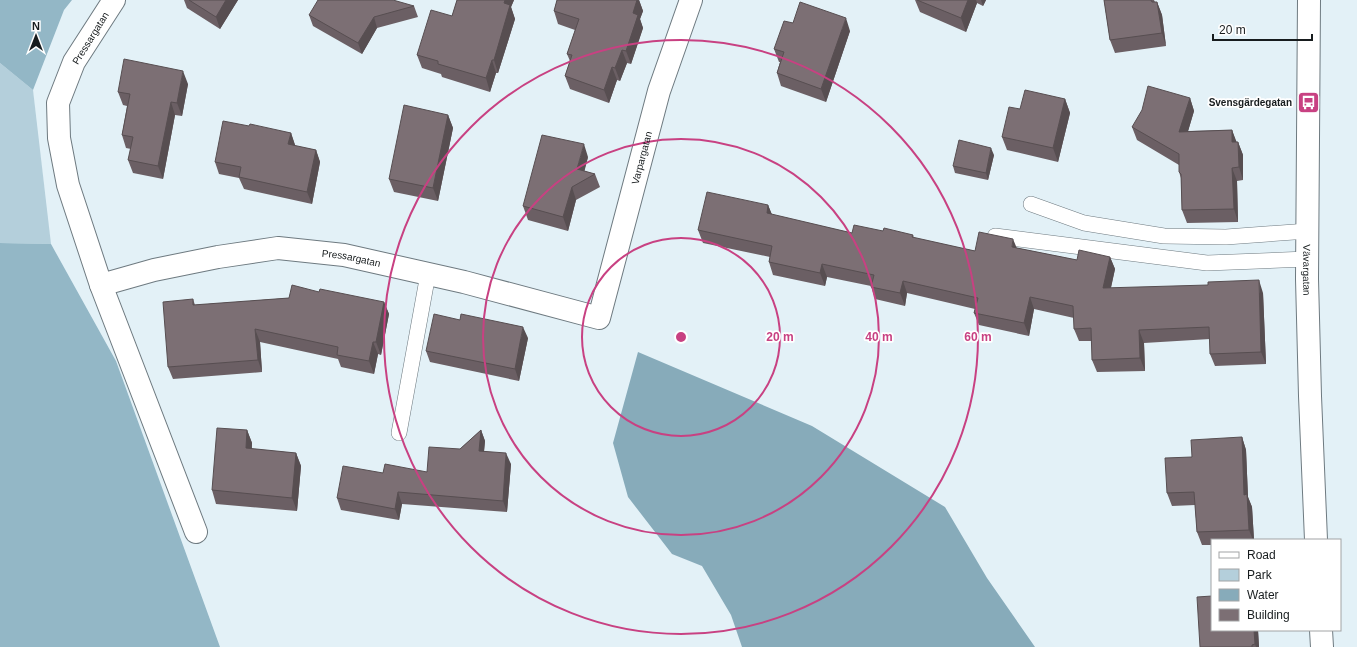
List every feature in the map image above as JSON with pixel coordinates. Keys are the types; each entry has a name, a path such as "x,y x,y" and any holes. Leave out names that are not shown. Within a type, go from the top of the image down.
{"street":[{"name":"Pressargatan","path":"114,0 74,62 58,103 59,138 68,185 101,285 196,532"},
{"name":"Varpargatan","path":"599,318 659,91 691,0"},
{"name":"Vävargatan","path":"1309,0 1307,259 1310,396 1316,539"},
{"name":"Pressargatan","path":"101,285 154,270 218,257 278,248 344,255 464,282 599,318"},
{"path":"1321,631 1322,647"}],"lane":[{"path":"1031,204 1084,223 1164,236 1226,237 1308,231"},
{"path":"995,236 1207,263 1307,259"},
{"path":"399,433 428,274"}],"green space":[{"path":"0,63 33,90 51,244 0,243"}],"shaded area":[{"path":"0,0 72,0 64,10 33,90 0,63"},
{"path":"0,243 51,244 116,361 220,647 0,647"}],"water":[{"path":"638,352 812,426 945,507 987,578 1035,647 742,647 731,615 702,566 672,554 628,497 613,443"}],"building":[{"path":"189,0 226,0 216,17"},
{"path":"318,0 393,0 414,6 374,17 358,43 309,15"},
{"path":"457,0 505,0 504,3 510,5 494,60 492,60 486,78 438,64 438,61 417,55 431,10 452,16"},
{"path":"557,0 637,0 633,13 638,15 626,51 622,50 615,68 612,67 604,90 565,76 572,55 567,54 579,19 554,11"},
{"path":"917,0 968,0 961,18"},
{"path":"1104,0 1151,0 1152,2 1157,2 1162,33 1110,40"},
{"path":"800,2 846,18 821,89 777,73 784,52 774,49 784,21 793,23"},
{"path":"124,59 183,71 177,103 171,102 158,166 128,160 133,137 122,135 130,94 118,92"},
{"path":"1148,86 1190,98 1179,132 1232,130 1232,142 1238,142 1239,167 1232,168 1234,209 1182,210 1179,154 1132,127 1142,110"},
{"path":"1025,90 1065,99 1053,148 1002,137 1009,107 1020,109"},
{"path":"404,105 448,115 433,188 389,179"},
{"path":"223,121 249,126 250,124 291,133 288,144 316,150 307,192 239,177 241,167 215,162"},
{"path":"542,135 584,144 577,169 595,174 572,187 563,217 523,206"},
{"path":"959,140 991,148 986,173 953,166"},
{"path":"707,192 768,205 767,213 852,233 854,225 883,231 884,228 913,235 912,237 975,251 979,232 1013,239 1012,247 1077,260 1079,250 1110,257 1103,288 1208,285 1208,282 1259,280 1261,352 1210,354 1209,327 1139,330 1140,358 1092,360 1091,328 1074,329 1073,306 1030,297 1024,323 974,313 978,298 903,281 900,293 871,287 874,275 822,264 820,273 769,262 772,246 698,230"},
{"path":"292,285 319,292 320,289 384,302 376,342 373,342 369,361 337,355 338,347 255,329 258,360 168,367 163,302 193,299 193,305 289,298"},
{"path":"434,314 460,320 461,314 523,327 515,369 426,351"},
{"path":"217,428 247,430 246,448 296,453 292,498 212,490"},
{"path":"481,430 479,451 506,453 503,501 398,492 395,509 337,498 343,466 383,473 385,464 427,472 429,447 460,449"},
{"path":"1242,437 1244,495 1247,494 1249,530 1197,532 1194,492 1167,493 1165,458 1192,457 1191,440"},
{"path":"1211,596 1211,631 1254,631 1255,644 1252,645 1252,647 1200,647 1197,597"}],"place":[{"name":"Svensgärdegatan","path":"1308,102"}]}
